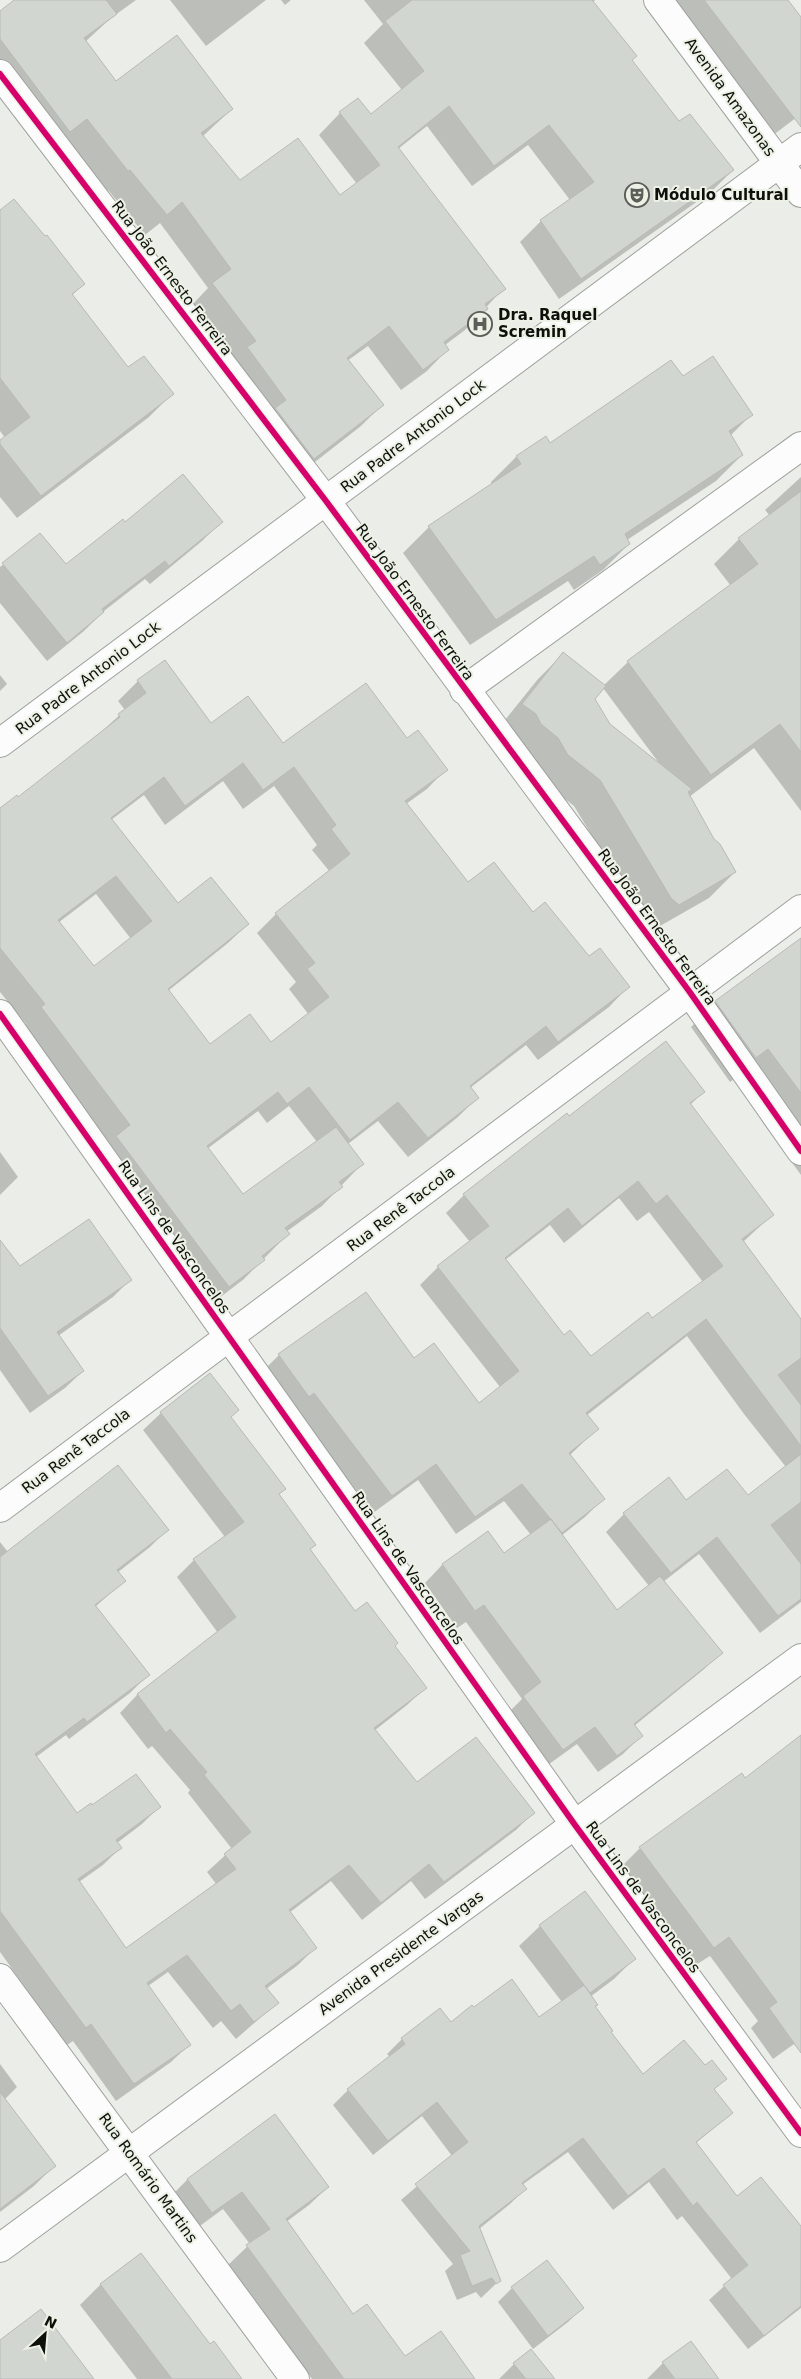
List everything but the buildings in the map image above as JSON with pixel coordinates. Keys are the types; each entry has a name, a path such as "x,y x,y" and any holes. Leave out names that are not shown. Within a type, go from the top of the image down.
{"street":[{"name":"Avenida Amazonas","path":"658,0 801,193"},
{"name":"Rua João Ernesto Ferreira","path":"0,74 326,501 464,690 689,991 801,1151"},
{"name":"Rua Padre Antonio Lock","path":"0,743 801,147"},
{"path":"464,690 801,446"},
{"name":"Rua Renê Taccola","path":"0,1508 230,1338 689,991 801,909"},
{"name":"Rua Lins de Vasconcelos","path":"0,1014 575,1825 801,2133"},
{"name":"Avenida Presidente Vargas","path":"0,2248 801,1658"},
{"name":"Rua Romário Martins","path":"0,1978 295,2379"}],"cycle path":[{"path":"0,74 326,501 689,991 801,1151"},
{"path":"0,1014 575,1825 801,2133"}],"place":[{"name":"Módulo Cultural","path":"637,195"},
{"name":"Dra. Raquel Scremin","path":"480,324"}]}
